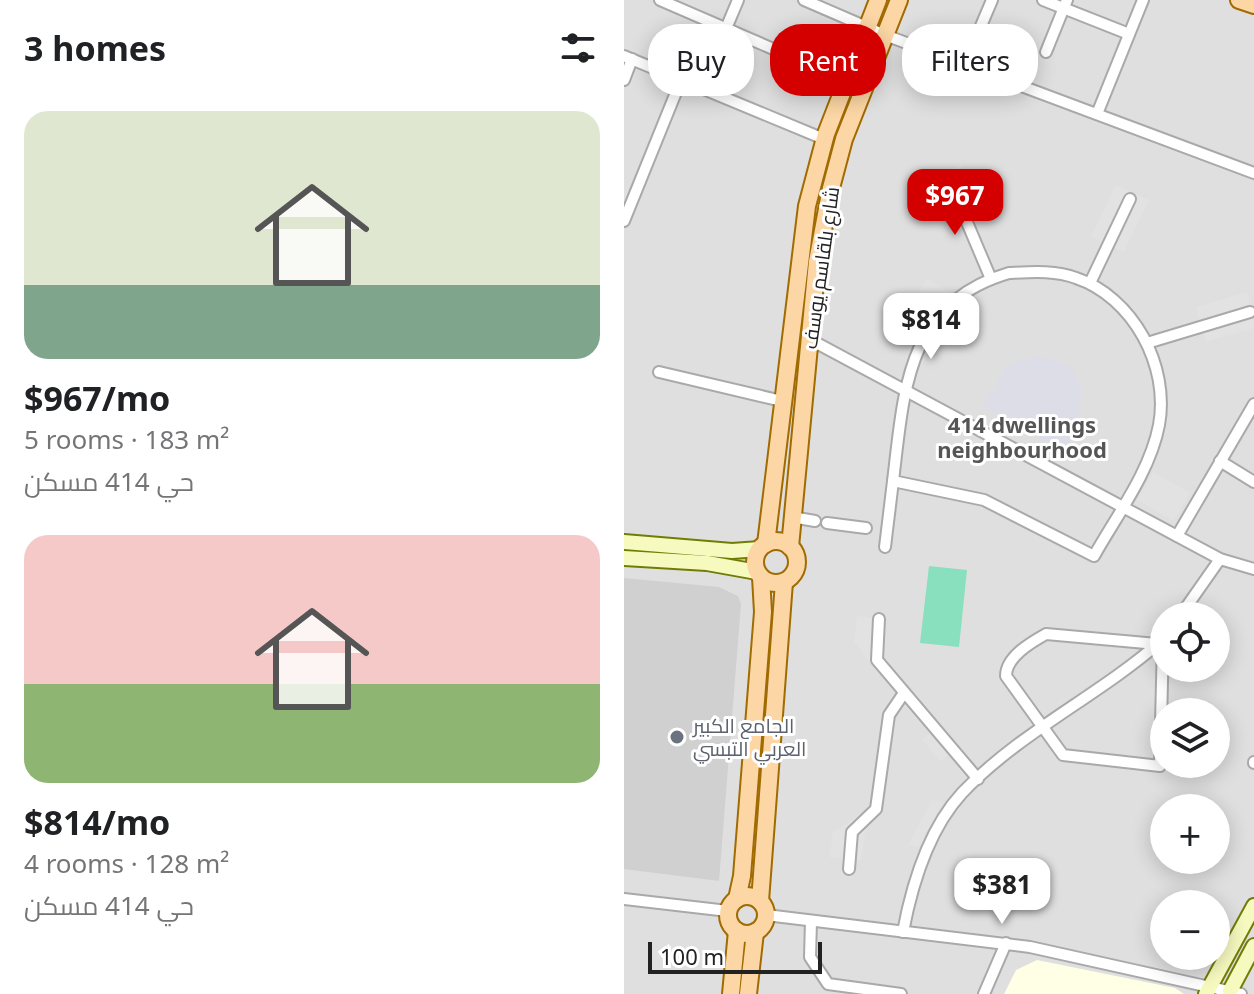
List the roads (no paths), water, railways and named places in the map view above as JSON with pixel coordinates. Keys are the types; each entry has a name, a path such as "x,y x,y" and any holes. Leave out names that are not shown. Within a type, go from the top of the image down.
{"main road":[{"name":"شارع بلقاسم يوسف","path":"868,24 878,0"},
{"name":"شارع بلقاسم يوسف","path":"886,32 899,0"},
{"path":"1239,0 1254,5"},
{"name":"شارع بلقاسم يوسف","path":"763,546 807,206 824,139 841,96"},
{"name":"شارع بلقاسم يوسف","path":"790,547 817,262 831,188 844,139 861,96"},
{"path":"624,542 732,551 779,542 790,547 796,567 784,582 763,908 755,932 748,994"},
{"path":"731,994 737,931 729,921 742,876 763,612 755,560 763,546"},
{"path":"624,558 707,563 759,575 772,583 784,582"},
{"path":"733,905 749,896 763,908"},
{"path":"1208,990 1254,906"},
{"path":"737,931 755,932"},
{"path":"1235,993 1254,946"}],"street":[{"path":"660,0 715,24"},
{"path":"729,24 738,0"},
{"path":"982,24 992,0"},
{"path":"1043,0 1066,4 1129,34"},
{"path":"1097,114 1143,0"},
{"path":"807,1 860,24"},
{"path":"1046,52 1066,4"},
{"path":"886,35 1254,173"},
{"path":"624,80 628,58 648,66"},
{"path":"624,221 675,96"},
{"path":"720,96 824,139"},
{"path":"950,182 991,279"},
{"path":"1090,283 1130,199"},
{"path":"885,547 904,389 910,365 935,319 952,301 991,279 1009,273 1072,276 1090,283 1124,311 1147,343 1159,384 1159,424 1144,467 1094,556 984,500 893,481"},
{"path":"1147,343 1250,312"},
{"path":"809,339 1220,559 1254,569"},
{"path":"659,372 782,401"},
{"path":"1177,536 1252,411"},
{"path":"1220,461 1254,482"},
{"path":"792,517 815,521"},
{"path":"827,523 887,531"},
{"path":"1190,602 1220,559"},
{"path":"879,619 877,660 978,779"},
{"path":"1150,640 1054,633 1039,638 1012,658 1006,667 1006,676 1057,748 1071,758 1160,766 1161,682"},
{"path":"903,932 915,880 928,848 961,794 1044,726 1150,649"},
{"path":"849,869 852,832 876,809 889,715 904,693"},
{"path":"624,899 733,905"},
{"path":"763,908 811,921 1006,943 1208,990 1235,993"},
{"path":"811,921 810,957 821,977 838,987 901,994"},
{"path":"984,994 1006,943"}],"place":[{"name":"الجامع الكبير العربي التبسي","path":"677,737"}],"district":[{"name":"414 dwellings neighbourhood","path":"1022,438"}]}
